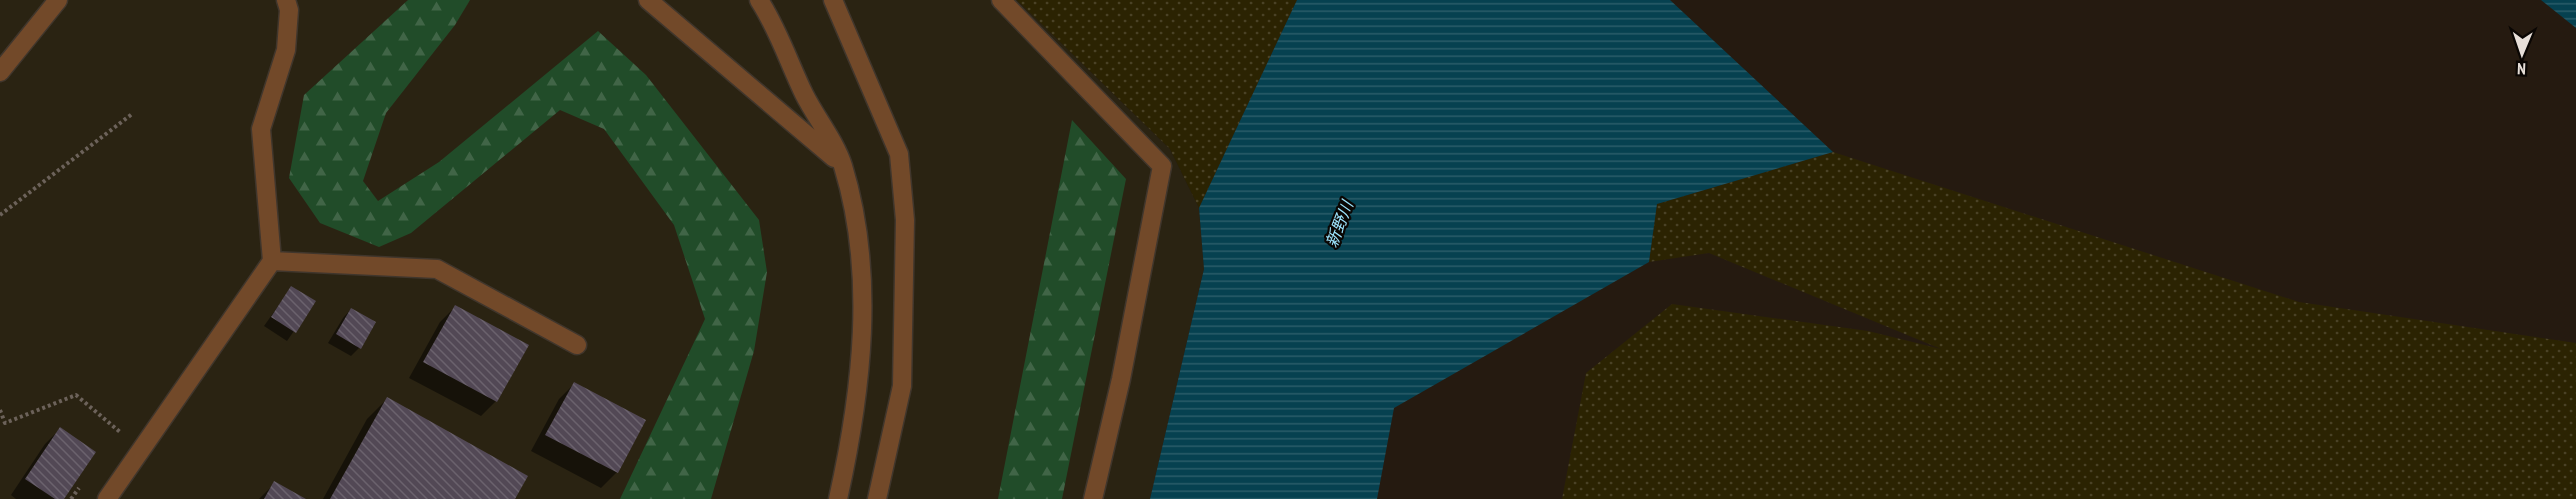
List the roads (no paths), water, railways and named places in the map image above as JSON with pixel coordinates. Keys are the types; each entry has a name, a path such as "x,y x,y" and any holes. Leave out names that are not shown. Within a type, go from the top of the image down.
{"street":[{"path":"0,72 58,0"},
{"path":"107,499 272,261 261,129 286,50 289,10 286,0"},
{"path":"648,0 843,165"},
{"path":"759,0 769,15 804,94 843,165 863,261 860,368 838,499"},
{"path":"833,0 899,154 906,220 902,386 877,499"},
{"path":"1001,0 1162,166 1121,379 1093,499"},
{"path":"272,261 437,269 577,345"}],"water":[{"name":"新野川","path":"1297,0 1670,0 1833,152 1657,204 1649,262 1394,408 1377,499 1150,499 1204,269 1199,208"},
{"path":"2541,0 2576,0 2576,28"}]}
